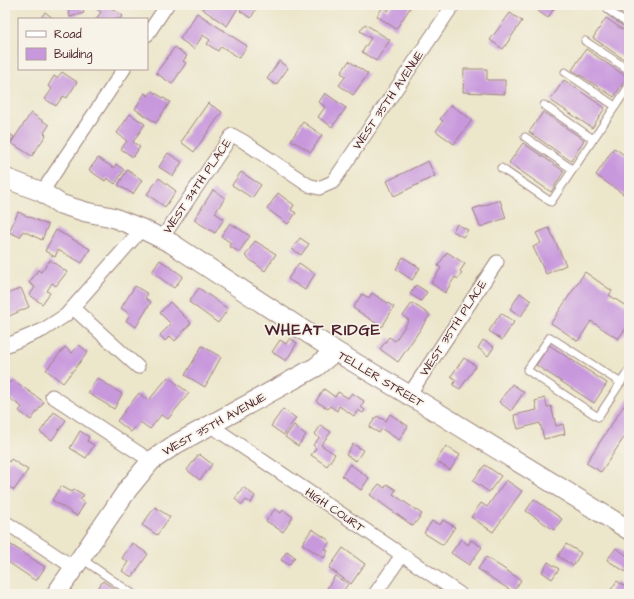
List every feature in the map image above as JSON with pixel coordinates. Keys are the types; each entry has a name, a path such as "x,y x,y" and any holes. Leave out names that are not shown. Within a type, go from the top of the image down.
{"street":[{"path":"148,34 167,5"},
{"name":"WEST 35TH AVENUE","path":"232,135 308,185 319,188 333,182 453,5"},
{"path":"42,192 123,70"},
{"name":"WEST 34TH PLACE","path":"162,238 232,135"},
{"name":"TELLER STREET","path":"5,178 42,192 60,204 112,218 142,229 184,250 335,352 409,395 629,530"},
{"name":"WEST 34TH PLACE","path":"5,346 43,330 66,315 142,229"},
{"name":"WEST 35TH PLACE","path":"409,395 497,262"},
{"path":"72,308 138,367"},
{"name":"WEST 35TH AVENUE","path":"56,594 128,489 151,461 176,444 316,367 335,352"},
{"path":"52,396 151,461"},
{"name":"HIGH COURT","path":"210,425 460,594"},
{"path":"5,522 77,563"},
{"path":"375,594 402,554"}],"lane":[{"path":"608,10 629,25"},
{"path":"585,41 629,70"},
{"path":"565,72 615,106"},
{"path":"501,168 551,202 629,86"},
{"path":"544,105 593,139"},
{"path":"525,137 572,170"},
{"path":"621,383 550,337 527,370 598,417 621,383 629,370"},
{"path":"77,563 132,594"}],"building":[{"path":"67,5 82,5 84,13 70,17"},
{"path":"91,5 107,5 123,16 121,18 97,18 101,12"},
{"path":"204,5 234,5 238,8 227,26 202,9"},
{"path":"244,5 253,5 257,7 251,18 240,11"},
{"path":"392,5 412,5 396,29 377,16 383,7 388,11"},
{"path":"537,5 556,5 548,18 538,11 540,7"},
{"path":"616,5 629,5 629,17 614,7"},
{"path":"45,12 53,18 41,18"},
{"path":"197,13 247,46 239,58 221,46 218,51 207,44 210,40 203,35 194,49 180,39"},
{"path":"510,13 522,21 503,49 490,40"},
{"path":"606,18 629,34 629,63 593,38"},
{"path":"365,24 390,40 376,61 362,52 371,38 360,31"},
{"path":"175,47 187,56 183,61 186,63 172,84 156,73"},
{"path":"586,49 627,77 614,97 572,70"},
{"path":"279,61 288,68 276,85 267,79"},
{"path":"349,61 368,74 353,95 339,85 346,76 341,73"},
{"path":"464,69 487,69 487,80 505,80 505,94 463,92"},
{"path":"62,72 77,82 67,98 63,96 56,106 45,99 52,89 48,86 54,76 57,78"},
{"path":"564,80 605,108 592,128 550,100"},
{"path":"152,91 170,102 156,123 135,109 145,93 148,96"},
{"path":"325,93 346,108 332,127 318,117 325,107 319,102"},
{"path":"208,103 222,112 194,152 181,142"},
{"path":"451,105 472,120 454,144 436,131 443,121 440,119"},
{"path":"543,112 584,140 571,161 529,132"},
{"path":"31,113 49,125 44,133 46,135 32,156 11,143"},
{"path":"130,114 145,124 133,142 140,147 133,157 121,149 127,141 117,133"},
{"path":"303,122 322,135 311,152 291,140"},
{"path":"5,130 14,137 7,147 5,145"},
{"path":"523,143 564,171 551,192 509,163"},
{"path":"614,148 629,158 629,198 596,175"},
{"path":"168,153 182,162 173,176 159,167"},
{"path":"98,158 114,168 116,164 124,170 115,184 107,178 105,181 89,170"},
{"path":"428,161 435,176 394,196 387,181"},
{"path":"127,170 142,180 133,194 118,185"},
{"path":"241,172 261,185 252,198 232,185"},
{"path":"159,178 176,191 165,207 147,194"},
{"path":"213,190 225,198 215,213 224,219 215,233 194,220"},
{"path":"278,193 294,205 291,210 296,213 288,224 267,209"},
{"path":"500,200 506,218 480,227 473,209"},
{"path":"18,212 48,225 42,240 23,231 20,237 9,232"},
{"path":"230,223 250,236 239,252 229,246 231,243 221,236"},
{"path":"457,224 468,230 463,237 453,231"},
{"path":"549,228 566,265 546,274 533,247 541,243 536,233"},
{"path":"56,230 90,249 82,263 58,250 55,257 45,251"},
{"path":"300,238 309,244 301,255 292,249"},
{"path":"255,241 276,254 265,271 245,256"},
{"path":"447,252 465,264 460,271 462,273 458,279 455,277 445,293 431,283 441,268 438,266"},
{"path":"403,257 420,268 412,280 396,269"},
{"path":"50,260 67,272 56,286 52,283 47,291 50,293 42,304 30,295 35,287 29,283 38,270 41,272"},
{"path":"160,260 183,276 174,288 152,272"},
{"path":"299,263 315,274 305,290 288,279"},
{"path":"585,272 612,291 609,295 629,308 629,324 618,339 591,321 578,341 551,323"},
{"path":"416,285 427,292 421,301 410,294"},
{"path":"135,286 148,294 145,298 151,302 136,327 126,321 130,314 121,308"},
{"path":"21,288 29,307 5,318 5,295"},
{"path":"199,288 228,309 218,323 189,302"},
{"path":"372,293 394,307 382,327 353,308 362,294 369,298"},
{"path":"520,293 531,301 521,316 510,309"},
{"path":"170,302 191,323 175,341 170,336 165,341 160,335 171,324 160,313"},
{"path":"412,303 430,315 398,362 380,349 389,337 395,341 409,320 403,316"},
{"path":"501,313 514,322 502,340 489,331"},
{"path":"290,338 297,343 286,361 272,352 280,340 286,344"},
{"path":"483,340 494,347 488,356 478,348"},
{"path":"79,345 88,352 63,383 46,370 65,347 72,353"},
{"path":"549,345 607,383 594,403 536,365"},
{"path":"202,346 221,357 205,387 185,375"},
{"path":"464,358 476,366 460,389 453,385 456,380 451,376"},
{"path":"168,377 189,393 168,419 161,415 150,429 140,422 131,432 117,421 139,393 148,401"},
{"path":"97,378 122,394 114,409 88,393"},
{"path":"5,379 11,383 13,380 44,402 31,420 19,411 22,407 5,395"},
{"path":"512,384 524,392 511,411 499,402"},
{"path":"324,389 335,397 338,392 348,398 352,393 364,401 361,407 365,410 363,413 358,410 354,416 339,406 337,411 330,406 328,409 316,401"},
{"path":"545,398 547,407 551,406 556,426 563,424 565,434 544,439 540,423 518,429 514,415 537,410 535,401"},
{"path":"629,398 629,430 601,472 586,463"},
{"path":"283,409 296,418 284,435 271,426"},
{"path":"54,412 66,420 52,440 40,432"},
{"path":"390,414 408,426 399,440 382,429 379,433 369,427 377,416 386,421"},
{"path":"294,425 306,435 298,446 285,437"},
{"path":"321,425 331,432 321,445 335,454 327,466 311,455 316,448 313,445 319,438 315,434"},
{"path":"80,431 89,437 87,441 94,445 86,458 70,448"},
{"path":"353,444 363,450 356,461 346,455"},
{"path":"446,446 460,455 450,470 436,461"},
{"path":"199,454 212,464 200,480 187,470"},
{"path":"5,459 9,462 11,459 28,470 14,490 5,484"},
{"path":"350,464 369,478 361,490 342,476"},
{"path":"485,465 501,476 489,492 473,481"},
{"path":"506,480 522,491 493,532 471,517 481,503 487,507"},
{"path":"379,484 385,488 387,484 396,490 393,494 422,514 413,526 370,495"},
{"path":"61,486 72,492 74,489 84,495 80,500 85,503 77,516 52,500"},
{"path":"243,487 255,496 251,503 246,500 242,505 235,499"},
{"path":"534,499 562,519 554,530 526,511"},
{"path":"155,507 170,517 157,535 142,525"},
{"path":"275,509 281,513 283,510 293,517 283,532 266,521"},
{"path":"443,520 455,527 443,545 424,533 432,521 440,525"},
{"path":"312,529 330,541 325,549 328,551 324,558 302,544"},
{"path":"461,539 468,545 471,540 482,547 469,565 451,553"},
{"path":"5,541 45,567 36,581 5,560"},
{"path":"132,543 148,554 132,577 122,571 128,562 122,558"},
{"path":"566,544 581,553 573,566 558,556"},
{"path":"343,548 365,564 351,584 329,568"},
{"path":"616,548 629,557 629,574 607,560"},
{"path":"287,551 295,557 289,565 281,560"},
{"path":"486,557 521,580 513,592 478,569"},
{"path":"548,562 559,569 552,579 542,572"},
{"path":"335,576 348,584 341,594 325,594 324,593"},
{"path":"103,581 122,594 94,594"},
{"path":"617,581 627,588 629,585 629,594 615,594 610,591"}],"district":[{"name":"WHEAT RIDGE","path":"323,329"}]}
